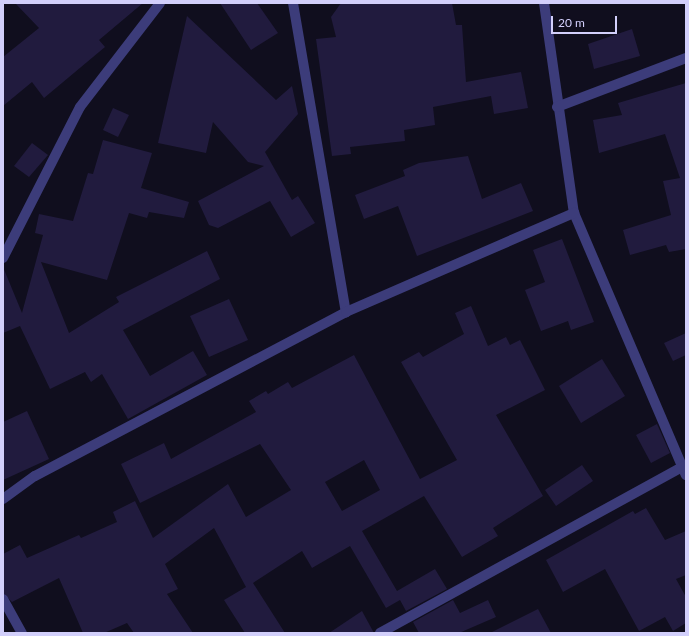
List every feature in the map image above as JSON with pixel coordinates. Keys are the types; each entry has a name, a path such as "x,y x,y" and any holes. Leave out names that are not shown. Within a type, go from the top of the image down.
{"street":[{"path":"3,258 80,106 160,3"},
{"path":"293,3 346,312"},
{"path":"380,633 684,471 574,213 557,106 544,3"},
{"path":"557,106 686,58"},
{"path":"3,499 35,476 346,312 574,213"},
{"path":"3,599 22,633"}],"building":[{"path":"15,3 143,3 99,40 105,47 44,98 32,82 3,106 3,57 39,28"},
{"path":"220,3 257,3 278,33 251,50"},
{"path":"341,3 452,3 456,25 462,25 466,82 521,72 528,108 494,114 491,96 433,107 435,125 404,130 405,141 350,147 351,154 332,156 316,39 336,37 331,17"},
{"path":"187,16 276,100 292,86 298,114 265,152 292,200 298,196 315,223 291,237 270,201 218,228 209,225 198,201 264,166 248,162 213,122 206,153 158,143"},
{"path":"632,29 640,56 594,69 588,44"},
{"path":"686,83 686,249 669,252 666,245 630,255 623,230 671,215 663,181 680,178 665,134 599,153 593,120 622,115 618,103"},
{"path":"113,108 129,115 118,137 103,130"},
{"path":"103,140 152,153 141,188 189,202 184,218 149,212 147,218 129,213 107,280 41,262 69,333 119,302 116,297 207,251 220,279 123,330 150,376 193,351 207,375 128,419 102,374 91,382 85,372 50,389 20,326 3,333 3,267 22,313 43,235 35,233 39,214 73,221 88,173 93,174"},
{"path":"32,143 48,155 29,177 14,166"},
{"path":"468,156 482,199 521,183 533,211 417,256 398,206 364,219 355,195 405,176 403,170 419,163"},
{"path":"562,239 594,322 571,330 568,321 541,331 525,290 545,282 533,250"},
{"path":"229,299 248,340 209,357 190,316"},
{"path":"471,306 488,346 506,337 510,345 520,340 545,390 496,415 543,496 493,528 498,536 462,557 424,496 362,531 397,591 435,569 447,589 406,611 400,600 386,608 350,546 312,568 302,551 253,583 285,633 245,633 224,600 246,587 214,528 165,564 178,589 167,594 193,633 134,633 127,623 104,633 83,633 59,578 12,602 3,593 3,554 20,545 27,558 79,535 81,538 117,522 113,512 135,501 153,538 228,484 246,517 291,490 260,444 140,503 121,464 164,443 171,459 256,412 249,401 266,391 268,394 288,382 292,388 354,355 420,479 457,460 401,362 419,352 423,357 464,334 455,313","holes":["364,460 380,490 342,511 325,482"]},
{"path":"686,333 686,355 673,361 664,343"},
{"path":"602,359 625,396 581,423 559,386"},
{"path":"27,411 49,459 3,480 3,422"},
{"path":"657,424 670,453 651,463 636,435"},
{"path":"582,465 593,481 556,506 545,490"},
{"path":"646,508 665,540 686,531 686,575 676,579 686,597 686,623 673,631 665,617 639,631 605,569 563,592 546,560 633,511 635,514"},
{"path":"453,600 460,613 488,600 496,617 459,633 419,633 413,622"},
{"path":"538,609 551,633 490,633"},
{"path":"362,611 374,633 329,633"}]}
